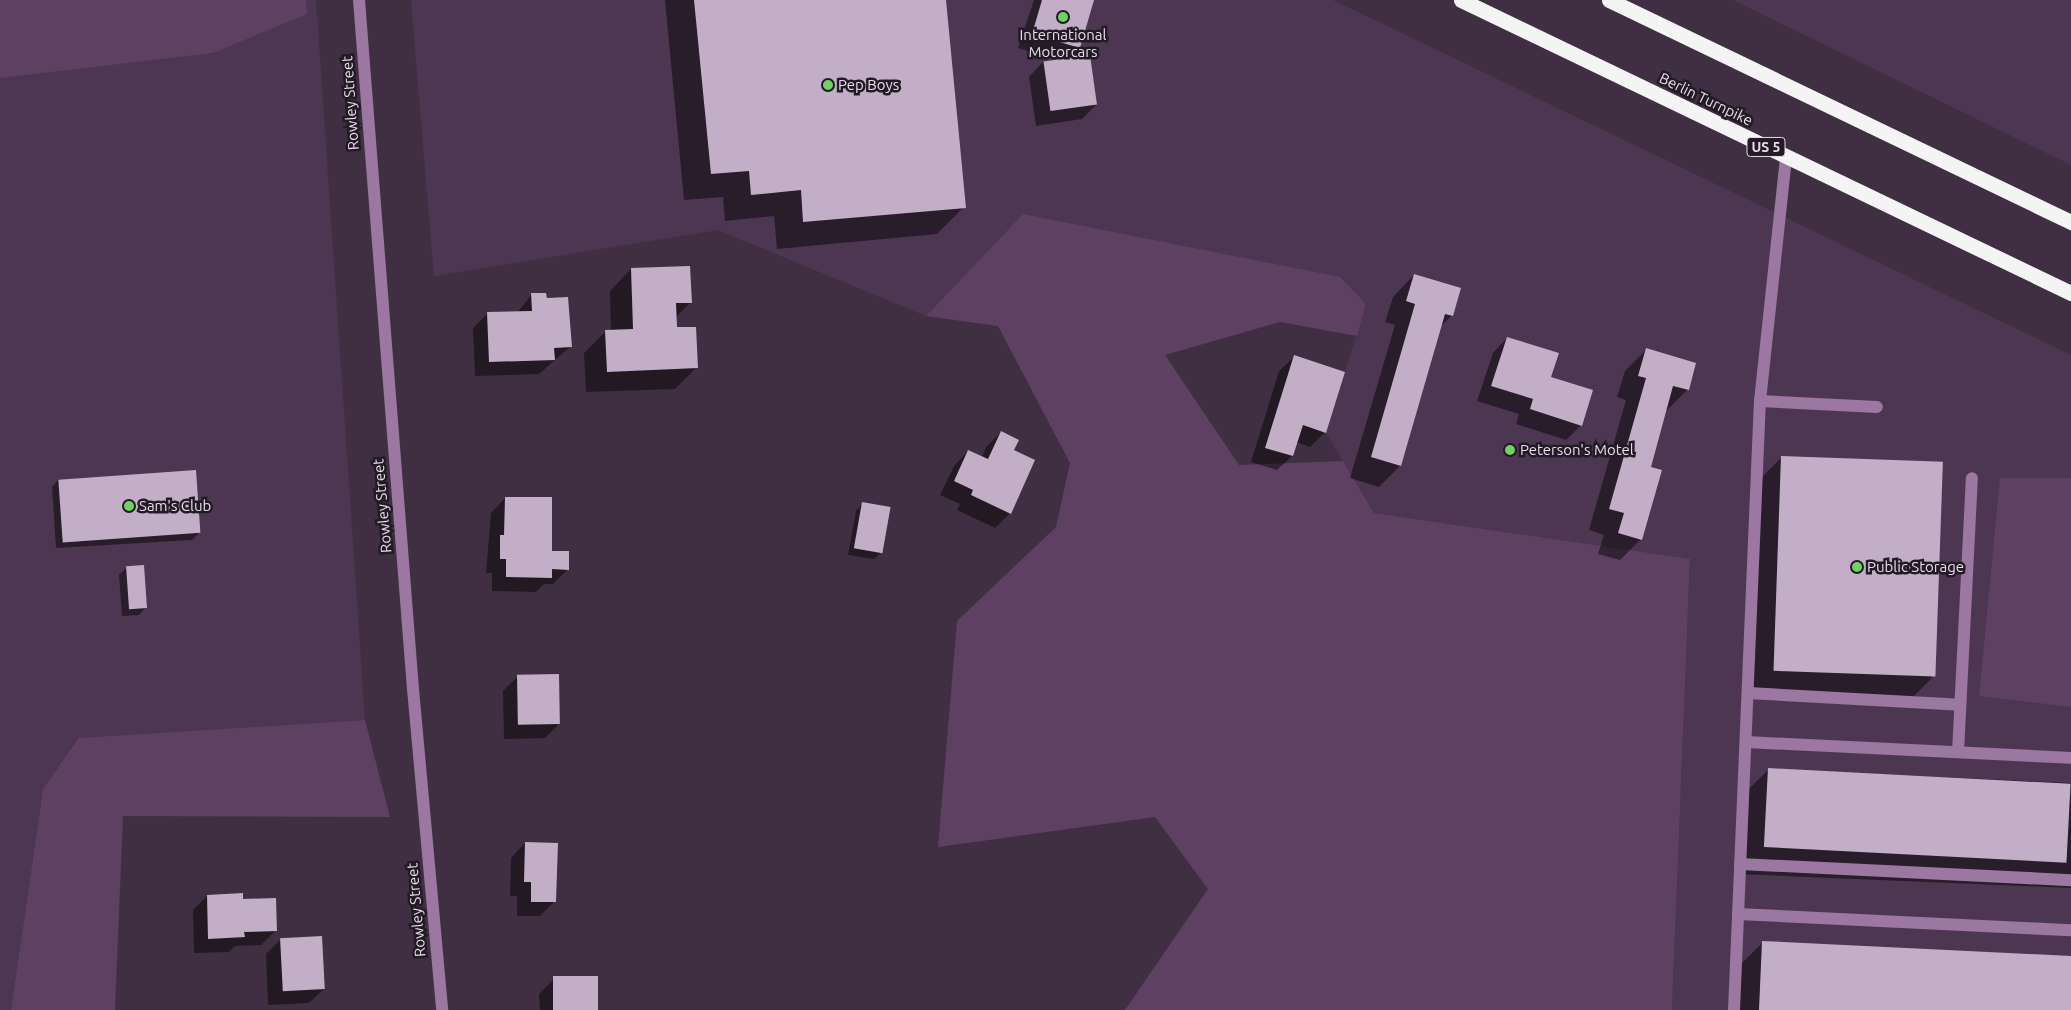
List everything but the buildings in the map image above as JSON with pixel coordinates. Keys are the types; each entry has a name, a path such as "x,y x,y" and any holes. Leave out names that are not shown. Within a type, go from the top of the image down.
{"highway":[{"name":"Berlin Turnpike","path":"1461,0 1786,158 2071,293"},
{"path":"1609,0 2071,222"}],"street":[{"name":"Rowley Street","path":"359,0 413,688 442,1010"},
{"path":"1734,1010 1760,401 1786,158"},
{"path":"1760,401 1877,407"},
{"path":"1958,752 1972,478"},
{"path":"1748,693 1960,705"},
{"path":"1746,742 2071,758"},
{"path":"1740,864 2071,880"},
{"path":"1738,914 2071,930"}],"shaded area":[{"path":"0,0 316,0 365,720 77,738 43,789 11,1010 0,1010"},
{"path":"0,0 306,0 307,14 213,53 0,78"},
{"path":"411,0 1333,0 2071,355 2071,1010 1672,1010 1690,560 1374,513 1326,433 1366,304 1023,214 926,316 718,230 434,276"},
{"path":"1733,0 2071,0 2071,165"},
{"path":"1023,214 1340,277 1366,304 1357,336 1280,322 1165,355 1239,465 1343,461 1374,513 1690,559 1672,1010 1125,1010 1208,889 1155,817 938,847 957,621 1056,527 1070,463 998,326 926,316"},
{"path":"2000,478 2071,478 2071,707 1979,696"},
{"path":"365,720 390,817 123,816 115,1010 11,1010 43,789 78,738"}],"place":[{"name":"International Motorcars","path":"1063,17"},
{"name":"Pep Boys","path":"828,85"},
{"name":"Peterson's Motel","path":"1510,450"},
{"name":"Sam's Club","path":"129,506"},
{"name":"Public Storage","path":"1857,567"}]}
